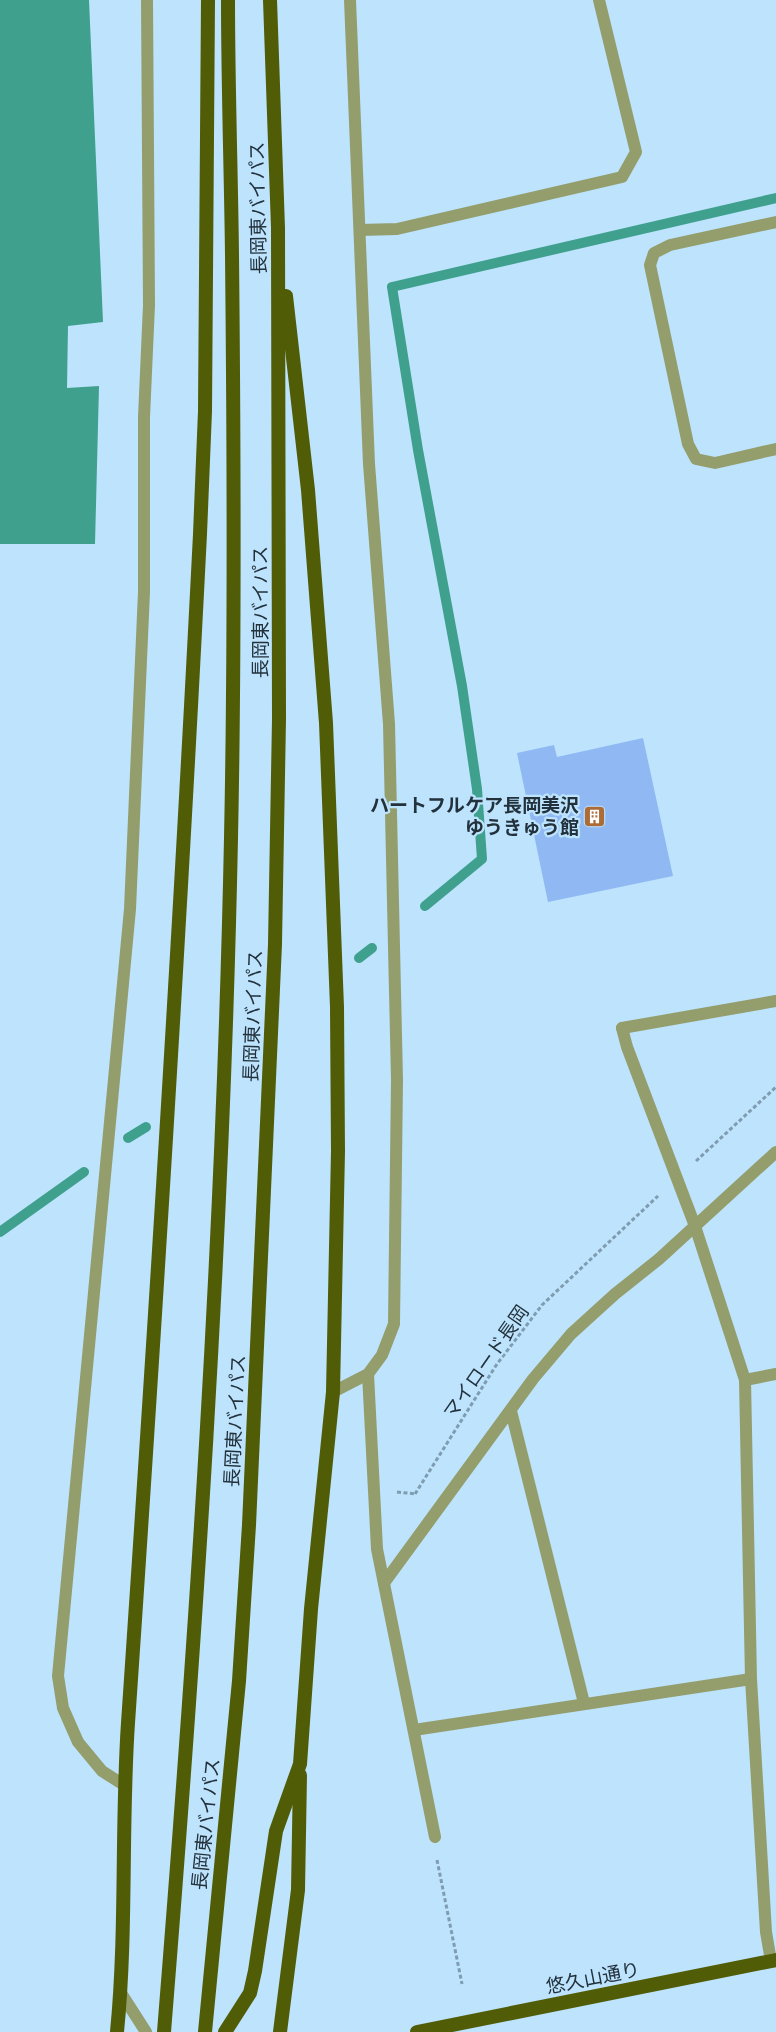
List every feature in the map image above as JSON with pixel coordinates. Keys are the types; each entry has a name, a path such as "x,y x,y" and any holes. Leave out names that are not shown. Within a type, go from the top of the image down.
{"highway":[{"path":"117,2032 121,1993 124,1785 150,1408 200,534 205,411 208,0"},
{"name":"長岡東バイパス","path":"164,2032 188,1736 222,1158 231,839 235,571 228,0"},
{"name":"長岡東バイパス","path":"205,2032 239,1681 249,1524 275,944 279,719 278,228 270,0"},
{"path":"278,228 308,490 326,723 337,1007 338,1142 333,1392 311,1610 300,1764 298,1890 280,2032"},
{"path":"225,2032 250,1993 276,1831 300,1764"},
{"name":"悠久山通り","path":"417,2032 471,2027 773,1960"}],"street":[{"path":"124,1785 102,1772 78,1742 62,1708 58,1676 130,909 144,592 144,417 149,305 147,0"},
{"path":"333,1392 368,1374 382,1356 394,1324 397,1080 389,724 369,464 350,0"},
{"path":"360,230 397,229 622,177 636,152 599,0"},
{"path":"776,222 670,245 654,253 650,265 688,444 696,458 715,462 776,449"},
{"path":"773,1960 766,1932 751,1679 745,1380 695,1226 627,1047 622,1028 776,1001"},
{"path":"384,1583 533,1379 571,1334 615,1294 659,1259 776,1152"},
{"path":"368,1374 377,1549 435,1837"},
{"path":"745,1380 776,1374"},
{"path":"511,1411 584,1703"},
{"path":"414,1730 751,1679"},
{"path":"121,1993 146,2032"}],"path":[{"path":"693,1164 776,1088"},
{"name":"マイロード長岡","path":"415,1494 497,1364 542,1305 659,1195"},
{"path":"374,1489 415,1494 433,1516"},
{"path":"435,1837 434,1844 462,1984"}],"shaded area":[{"path":"0,0 89,0 103,322 68,326 67,388 99,386 95,544 0,544"}],"building":[{"name":"ハートフルケア長岡美沢 ゆうきゅう館","path":"643,738 673,876 548,902 517,753 554,745 557,757"}],"waterway":[{"path":"425,906 482,859 477,789 462,686 418,450 392,287 776,198"},
{"path":"359,958 372,948"},
{"path":"128,1138 146,1127"},
{"path":"0,1232 84,1172"}],"place":[{"name":"ハートフルケア長岡美沢 ゆうきゅう館","path":"595,816"}]}
